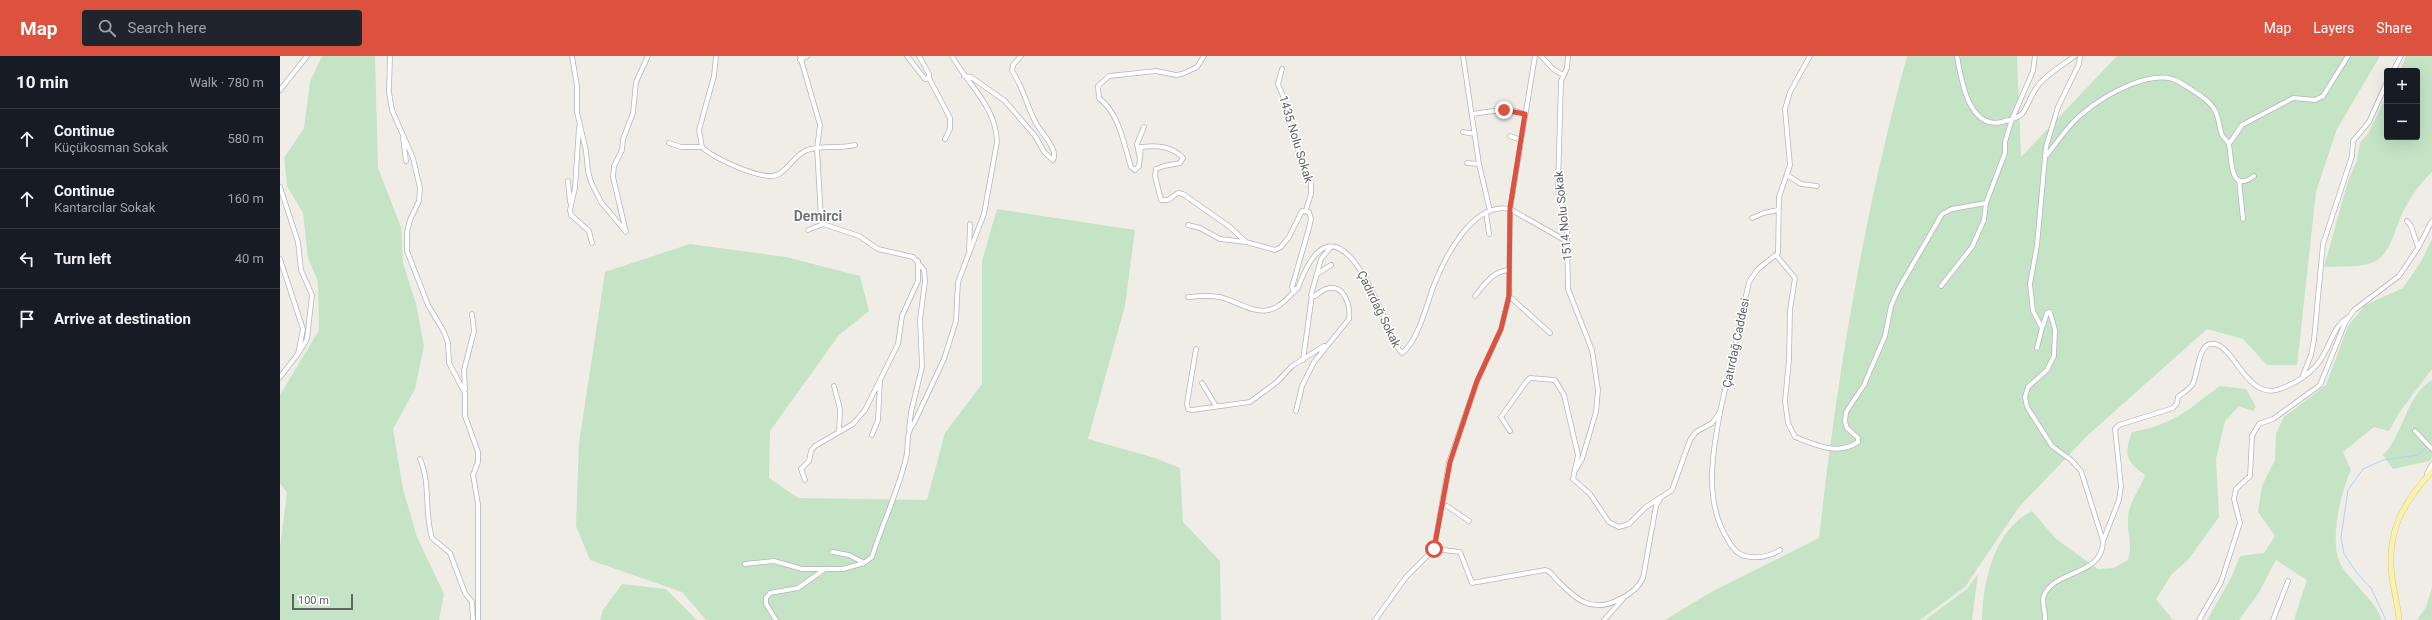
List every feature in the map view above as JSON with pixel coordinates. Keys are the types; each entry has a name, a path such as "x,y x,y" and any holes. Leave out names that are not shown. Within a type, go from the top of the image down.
{"main road":[{"path":"2399,620 2392,576 2392,548 2396,523 2405,506 2432,471"}],"street":[{"path":"280,90 307,56"},
{"path":"390,56 391,104 413,158 420,188 419,201 410,220 407,232 407,251 428,305 444,332 448,343 449,363 465,393"},
{"path":"572,56 579,123 591,182 601,202 626,232 613,177 614,166 622,150 623,139 633,113 636,82 648,56"},
{"path":"716,56 714,76 699,130 702,147 715,159 769,177 780,173 796,157 805,151 817,148 855,145"},
{"path":"807,56 800,58 819,119 817,148 821,219 824,224"},
{"path":"906,56 925,79 929,78"},
{"path":"919,56 950,118 950,129 945,139"},
{"path":"909,429 914,423 944,359 948,341 956,321 958,282 986,207 987,186 995,155 997,130 987,105 964,76 952,56"},
{"path":"964,76 971,77 1005,101 1034,136 1045,153 1053,160 1054,151 1035,122 1019,81 1012,71 1013,65 1021,56"},
{"path":"1144,127 1137,144 1139,166 1137,169 1132,170 1119,125 1109,107 1099,98 1098,86 1109,76 1156,71 1176,75 1182,74 1197,67 1204,56"},
{"path":"1463,56 1479,164 1488,211 1489,234"},
{"path":"1375,620 1406,577 1434,549 1450,462 1477,381 1501,329 1509,296 1508,270 1510,208 1536,56"},
{"path":"1541,56 1553,69 1564,75"},
{"name":"1514 Nolu Sokak","path":"1568,56 1567,68 1561,81 1558,186 1568,242 1568,289 1592,350 1598,390 1596,412 1584,454 1575,470"},
{"path":"1810,56 1790,92 1785,109 1790,165 1779,197 1779,247 1776,256 1795,278 1790,310 1789,360 1786,382 1788,423 1795,437 1825,448 1837,450 1858,442 1858,438 1847,428 1845,422 1846,412 1864,385 1885,336 1891,306 1898,290 1942,214 1952,209 1986,203"},
{"path":"1957,56 1962,85 1977,115 1986,120 1999,122 2012,119 2022,114 2037,86 2075,56"},
{"path":"1941,286 1972,247 1984,220 1986,203 2005,153 2005,142 2012,119 2033,71 2035,56"},
{"path":"2042,328 2033,311 2030,284 2037,245 2047,155 2046,147 2058,107 2079,64 2080,56"},
{"path":"2229,144 2242,126 2293,98 2315,100 2323,96 2348,56"},
{"path":"2394,68 2400,56"},
{"name":"1435 Nolu Sokak","path":"1282,69 1278,84 1283,96 1292,134 1310,183 1311,194 1306,210"},
{"path":"2047,155 2083,113 2112,95 2143,80 2155,77 2175,79 2211,105 2222,135 2229,144 2232,171 2239,180 2239,196 2243,219"},
{"path":"2302,378 2311,355 2314,340 2323,244 2352,156 2353,141 2369,122 2384,89"},
{"path":"1472,114 1508,109 1525,114"},
{"path":"570,205 576,188 579,123"},
{"path":"1463,132 1475,134"},
{"path":"403,135 406,161"},
{"path":"1510,136 1521,140"},
{"path":"669,143 681,147 702,147"},
{"path":"1139,155 1141,147 1146,146 1168,148 1176,151 1183,158 1180,163 1156,169 1155,176 1161,200 1168,200 1178,193 1183,194 1230,227 1246,242"},
{"path":"1467,163 1479,164"},
{"path":"1787,175 1801,184 1818,186"},
{"path":"2239,180 2249,180 2254,176"},
{"path":"568,181 571,215 589,231 592,243"},
{"path":"280,187 298,242 301,270 312,295 307,339 298,354 280,377"},
{"path":"1488,211 1510,208 1568,242"},
{"path":"1188,225 1200,228 1220,239 1246,242 1275,250 1281,247 1289,237 1302,211 1306,210 1311,218 1291,284 1293,290 1296,290"},
{"path":"1752,218 1764,213 1778,210"},
{"name":"Çadırdağ Sokak","path":"1332,246 1345,251 1356,262 1374,294 1397,347 1402,353 1411,343 1439,272 1468,225 1488,211"},
{"path":"2199,620 2221,582 2240,523 2234,499 2236,489 2250,476 2252,436 2259,424 2273,419 2320,385 2354,310 2399,276 2418,248 2432,221"},
{"path":"2407,222 2411,226 2418,248"},
{"path":"745,564 774,561 802,569 843,569 864,563 872,557 894,501 906,458 909,429 922,356 920,320 925,275 918,260 908,254 878,249 859,236 824,224 808,230"},
{"path":"969,253 970,224"},
{"path":"1188,297 1206,295 1219,297 1258,311 1280,305 1296,290 1313,257 1322,249 1332,246"},
{"path":"1303,360 1312,295 1317,274 1321,259 1326,250 1332,246"},
{"name":"Çatırdağ Caddesi","path":"1776,256 1758,269 1749,282 1720,412 1712,480 1718,524 1733,548 1742,555 1764,557 1780,550"},
{"path":"280,259 302,323 298,354"},
{"path":"805,480 801,469 809,462 811,451 858,420 880,380 898,344 902,316 918,281 918,260"},
{"path":"1317,274 1331,265"},
{"path":"1475,296 1493,275 1498,272 1508,270"},
{"path":"1296,411 1302,386 1314,362 1349,319 1350,312 1347,300 1341,292 1333,288 1326,289 1315,296 1312,295"},
{"path":"1509,296 1550,333"},
{"path":"2037,348 2047,313 2050,312 2055,330 2055,351 2050,365 2028,387 2025,397 2027,407 2052,446 2071,460 2081,471 2103,541 2103,552 2098,559 2059,581 2047,592 2043,602 2045,620"},
{"path":"472,314 474,332 464,370 465,416 478,452 478,462 473,475 478,504 478,620"},
{"path":"2103,541 2119,500 2121,486 2115,429 2119,425 2173,408 2177,403 2178,397 2192,385 2203,349 2208,344 2214,344 2224,348 2248,378 2264,390 2280,389 2309,374 2324,355 2340,321 2350,316"},
{"path":"1196,349 1187,403 1188,409 1192,410 1250,402 1277,382 1292,366 1328,343"},
{"path":"1510,431 1501,417 1526,382 1530,378 1555,380 1564,395 1578,455 1573,479 1590,494 1614,526 1619,527 1629,524 1646,507 1672,490 1690,440 1696,432 1712,423 1720,412"},
{"path":"872,435 878,420 880,380"},
{"path":"1202,382 1216,406"},
{"path":"834,386 840,414 839,432"},
{"path":"2415,431 2432,449"},
{"path":"420,459 425,471 430,532 432,538 446,548 453,558 465,593 472,602 473,620"},
{"path":"2426,478 2432,464"},
{"path":"1434,549 1460,552 1472,583 1545,570 1550,571 1564,587 1582,602 1607,606 1625,597 1638,588 1643,578 1656,506 1660,499"},
{"path":"1447,506 1469,522"},
{"path":"832,552 848,555 864,563"},
{"path":"776,620 766,604 766,598 770,593 798,588 825,569"},
{"path":"2275,619 2288,580"},
{"path":"1604,620 1625,597"}],"green space":[{"path":"322,56 375,56 378,168 401,227 403,263 416,304 424,346 415,389 393,429 403,489 417,537 444,594 439,620 280,620 280,547 287,493 280,483 280,395 319,330 318,282 308,258 303,213 287,186 284,158 304,128 310,82"},
{"path":"1907,56 2017,56 2021,157 2117,56 2380,56 2337,129 2316,192 2297,365 2267,365 2243,339 2207,329 2088,435 2019,507 1965,587 1920,620 1665,620 1713,591 1819,538 1834,416 1854,295 1878,175"},
{"path":"2406,56 2432,56 2432,172 2419,186 2408,202 2392,240 2381,257 2376,261 2365,265 2324,267 2348,181 2357,161 2360,143 2369,132 2384,100 2384,140 2420,140 2420,68 2401,68"},
{"path":"997,209 1135,230 1125,306 1088,439 1155,458 1180,468 1183,522 1220,561 1221,620 706,620 682,592 590,560 576,526 579,443 605,272 690,244 786,257 860,276 869,311 839,335 770,431 769,478 798,498 927,500 945,433 982,384 982,261"},
{"path":"2432,239 2432,369 2399,413 2389,431 2374,427 2343,452 2351,470 2340,503 2336,529 2337,553 2343,568 2373,604 2382,620 2294,620 2307,580 2276,560 2258,594 2239,620 2207,620 2231,578 2240,556 2264,553 2275,536 2258,512 2262,486 2275,460 2276,434 2284,417 2326,385 2348,326 2365,305 2403,288 2422,260"},
{"path":"2432,380 2432,458 2429,461 2393,469 2383,455 2396,437 2410,405 2423,387"},
{"path":"2220,386 2246,389 2256,407 2253,411 2239,406 2225,421 2216,459 2219,517 2188,560 2172,574 2156,599 2173,620 1982,620 1985,589 1993,558 2008,531 2019,520 2032,511 2056,539 2098,569 2114,568 2128,560 2130,548 2128,525 2130,507 2145,475 2133,465 2128,456 2128,446 2132,432 2147,429 2170,421"},
{"path":"1978,574 1972,620 1925,620 1967,589"},
{"path":"622,584 666,589 697,620 600,620 603,610"},
{"path":"2432,587 2432,620 2417,620 2426,607"}],"waterway":[{"path":"2386,620 2371,588 2357,573 2344,554 2341,537 2348,490 2363,469 2383,460 2418,455 2427,447"}],"district":[{"name":"Demirci","path":"818,216"}],"route":[{"path":"1434,549 1446,475 1463,428 1477,381 1501,329 1509,296 1508,270 1510,208 1512,187 1525,114 1508,109 1504,110"}]}
